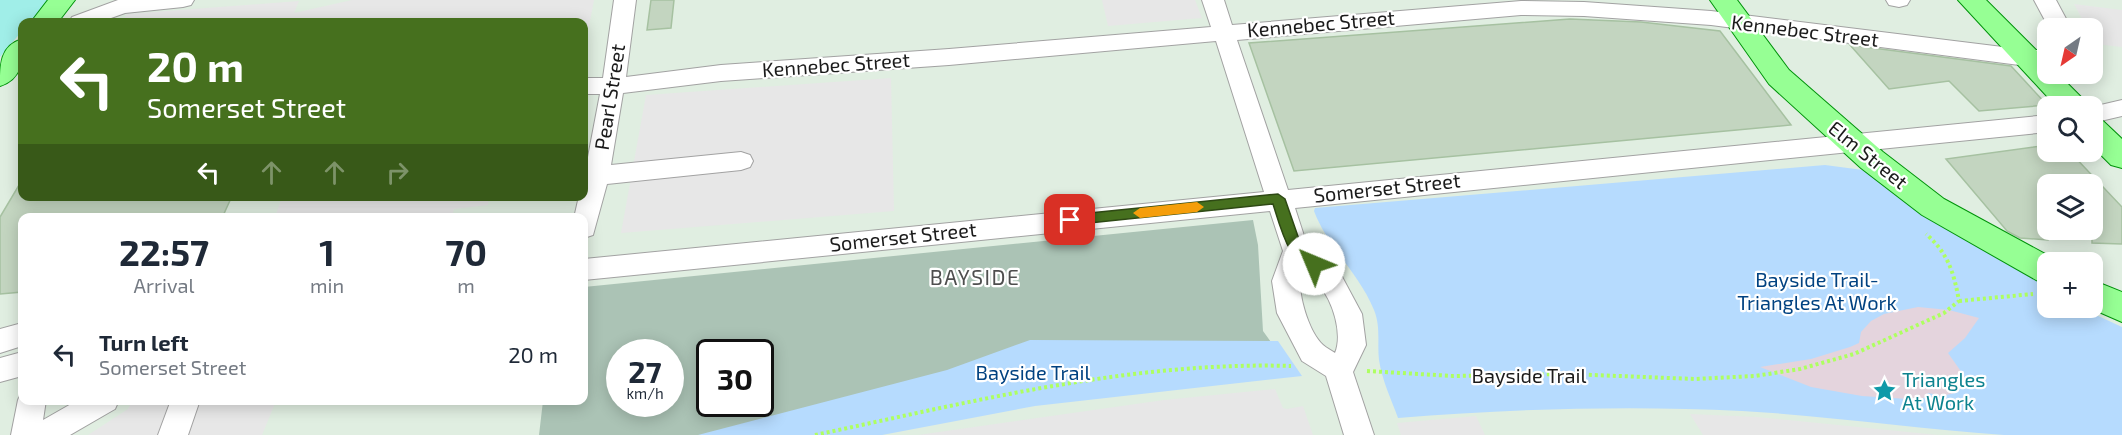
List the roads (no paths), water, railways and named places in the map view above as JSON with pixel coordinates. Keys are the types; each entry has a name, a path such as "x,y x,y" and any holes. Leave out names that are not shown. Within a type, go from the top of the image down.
{"main road":[{"path":"47,18 62,0"},
{"name":"Elm Street","path":"1723,0 1742,23 1779,77 1851,142 1933,207 1969,229 2037,278"},
{"path":"1971,0 2037,58"},
{"path":"2103,138 2122,156"},
{"path":"2103,298 2122,308"}],"street":[{"path":"90,18 122,6 183,0"},
{"name":"Pearl Street","path":"588,213 598,176 614,86 625,0"},
{"path":"1213,0 1296,251 1330,279 1348,314 1352,345 1345,362 1338,369"},
{"path":"2045,0 2055,18"},
{"name":"Kennebec Street","path":"588,86 614,86 721,73 949,57 1521,8 1603,9 2037,58"},
{"path":"2103,112 2122,108"},
{"name":"Somerset Street","path":"588,270 2037,124"},
{"path":"598,176 741,161"},
{"path":"1296,251 1285,281 1291,313 1312,353 1328,365 1338,369"},
{"path":"0,341 18,336"},
{"path":"0,370 18,365"},
{"path":"1338,369 1359,435"},
{"path":"26,435 31,405"},
{"path":"44,435 96,405"},
{"path":"173,435 184,405"}],"place":[{"name":"Triangles At Work","path":"1884,391"}],"district":[{"name":"BAYSIDE","path":"975,278"}],"park label":[{"name":"Bayside Trail- Triangles At Work","path":"1817,292"},
{"name":"Bayside Trail","path":"1033,373"}]}
